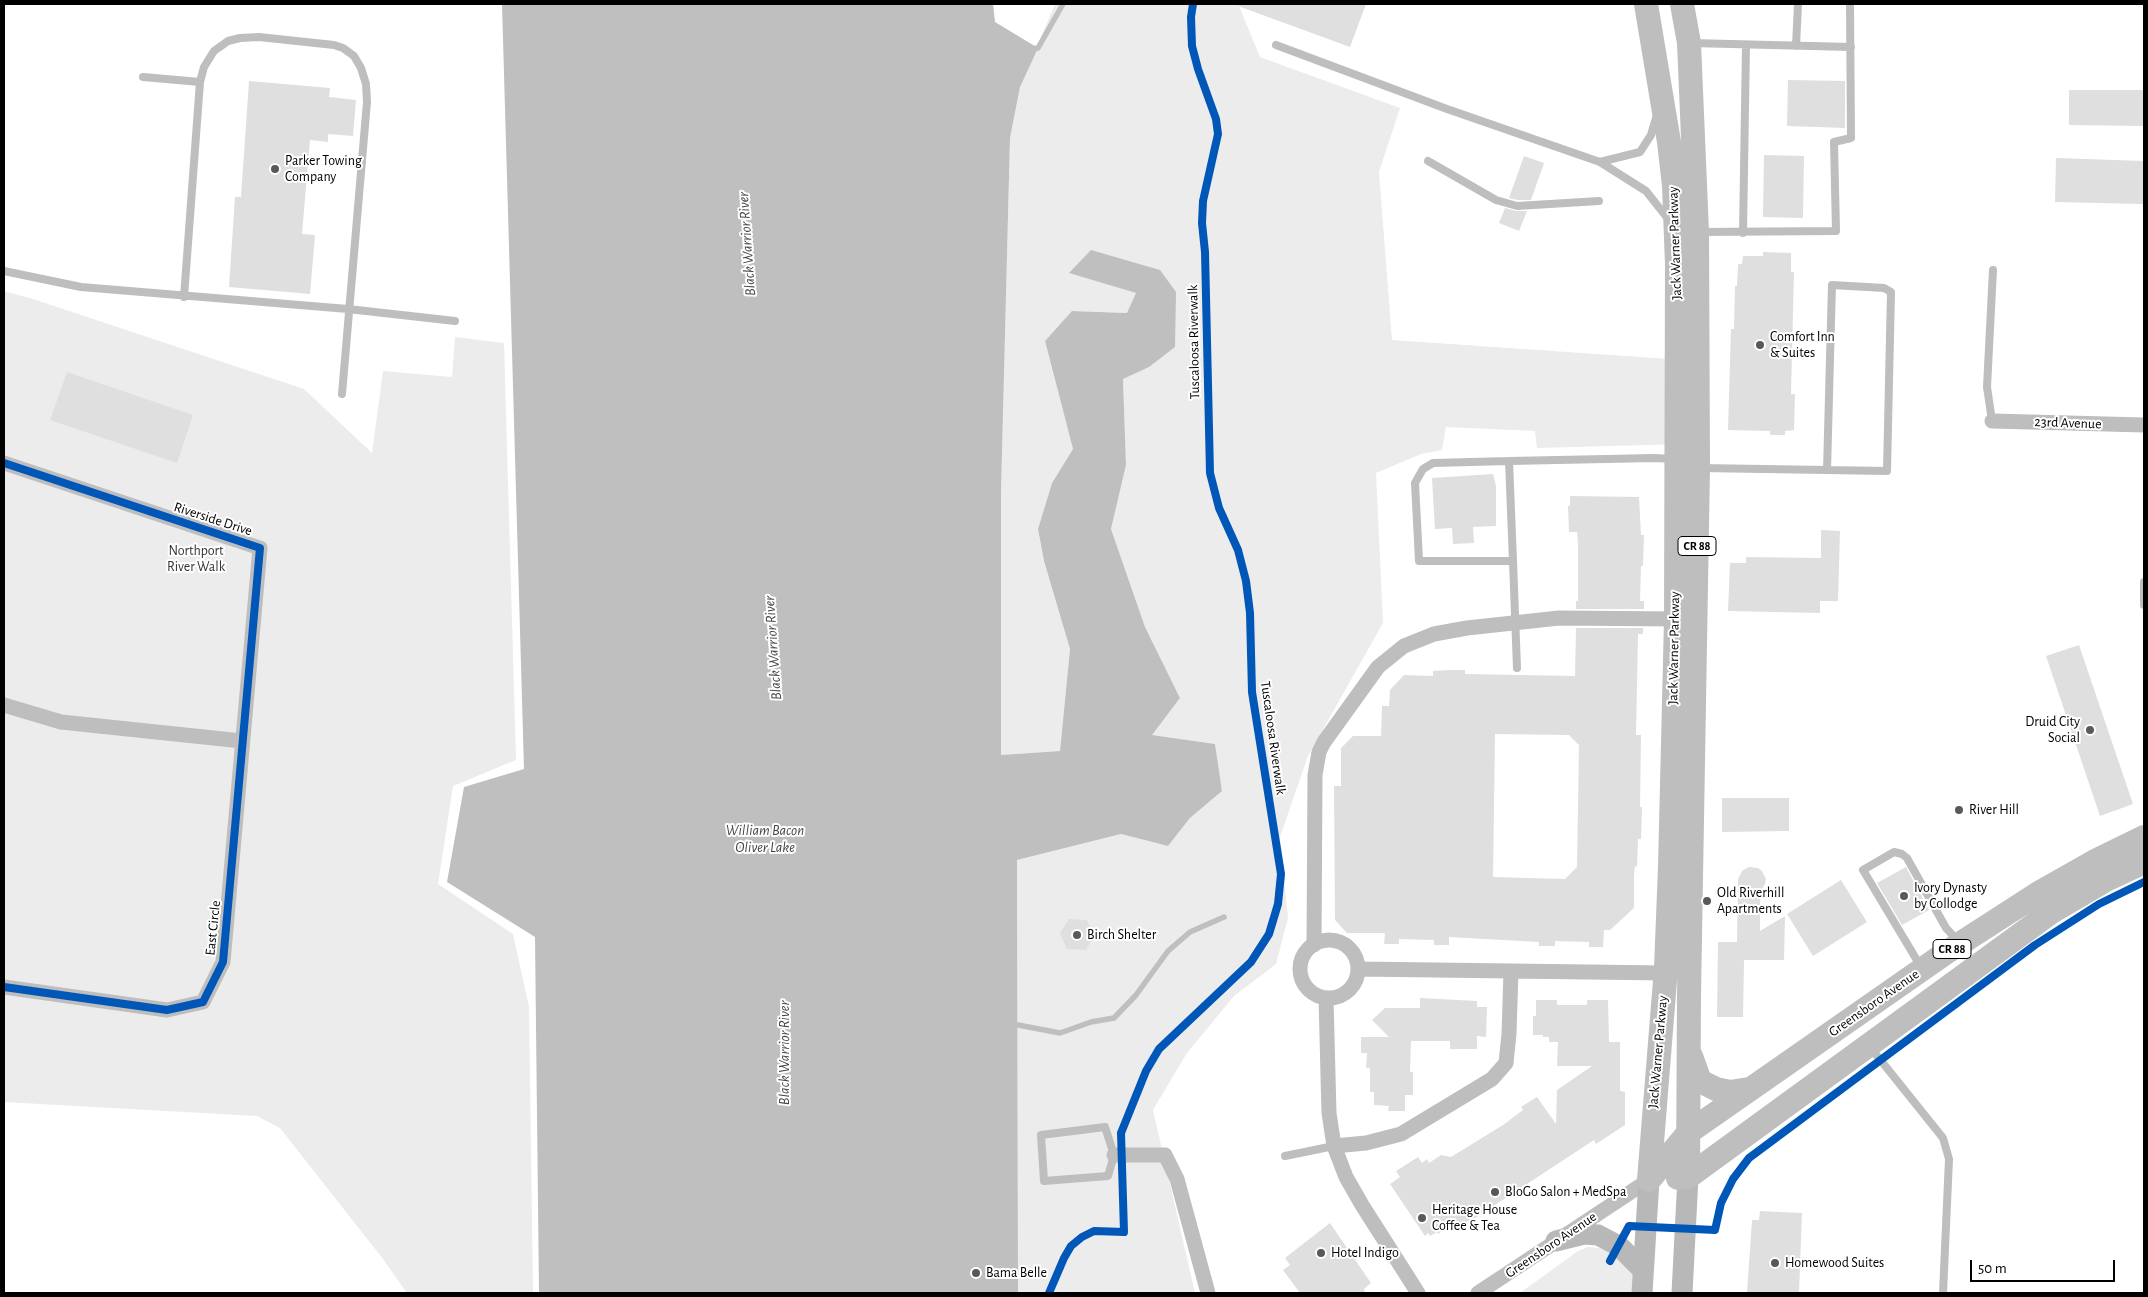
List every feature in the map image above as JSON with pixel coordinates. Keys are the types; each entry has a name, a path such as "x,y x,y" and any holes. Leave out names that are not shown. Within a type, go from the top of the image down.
{"main road":[{"name":"Jack Warner Parkway","path":"1646,4 1674,186 1687,230 1698,468 1688,1050 1689,1132 1682,1293"},
{"name":"Jack Warner Parkway","path":"1642,1293 1648,1180 1665,973 1676,619 1675,460 1687,230 1689,43 1682,4"},
{"name":"Greensboro Avenue","path":"1648,1180 1689,1132 1749,1089 1960,944 2037,894 2097,860 2144,837"},
{"name":"CR 88","path":"1688,1177 2050,913 2106,880 2144,862"},
{"name":"CR 88","path":"1688,1050 1700,1081 1716,1089 1730,1092 1749,1089"},
{"name":"Greensboro Avenue","path":"1648,1180 1688,1177"},
{"path":"1556,1241 1584,1234 1598,1235 1620,1246 1643,1270"}],"street":[{"name":"23rd Avenue","path":"1992,421 2144,425"},
{"name":"Riverside Drive","path":"4,462 260,548 242,741"},
{"path":"1314,945 1315,775 1324,742 1378,667 1404,646 1434,634 1467,628 1560,618 1676,619"},
{"path":"4,705 61,722 242,741"},
{"name":"East Circle","path":"4,987 166,1010 203,1002 223,962 242,741"},
{"path":"1326,940 1336,940 1352,950 1358,969 1356,979 1344,994 1326,998 1310,990 1304,983 1301,974 1303,956 1314,945 1326,940"},
{"path":"1358,969 1665,973"},
{"path":"1334,1146 1366,1142 1401,1134 1492,1079 1506,1062 1511,971"},
{"path":"1326,998 1329,1113 1334,1146 1346,1177 1418,1293"},
{"path":"1114,1155 1165,1155 1178,1180 1208,1293"},
{"name":"Greensboro Avenue","path":"1478,1293 1648,1180"}],"lane":[{"path":"1796,46 1798,4"},
{"path":"1276,45 1447,109 1600,162 1646,191 1687,230 1743,232 1836,231 1834,142 1851,138 1850,4"},
{"path":"184,297 200,82 204,67 214,51 228,41 259,37 334,45 354,56 361,68 366,84 367,102 342,394"},
{"path":"1689,43 1851,47"},
{"path":"1743,232 1746,45"},
{"path":"143,76 200,82"},
{"path":"1600,162 1640,152 1651,135 1662,100"},
{"path":"1428,161 1496,200 1517,206 1599,201"},
{"path":"1992,421 1987,387 1993,270"},
{"path":"4,271 81,287 184,297 348,309 455,322"},
{"path":"1698,468 1887,471 1890,292 1884,288 1832,285 1827,470"},
{"path":"1513,561 1419,561 1415,483 1423,469 1433,463 1654,458 1675,460"},
{"path":"1509,461 1517,622 1517,668"},
{"path":"2144,582 2144,605"},
{"path":"1923,970 1864,870 1894,852 1902,854 1907,858 1946,928 1960,944"},
{"path":"1868,1045 1943,1138 1949,1159 1943,1293"},
{"path":"1105,1128 1114,1155 1108,1176 1044,1181 1041,1134 1105,1128"},
{"path":"1285,1156 1334,1146"}],"green space":[{"path":"1055,4 1240,4 1239,6 1260,57 1400,108 1379,172 1392,340 1684,360 1683,444 1537,448 1535,431 1446,427 1442,450 1421,454 1376,473 1383,623 1308,756 1280,837 1288,918 1276,964 1234,996 1187,1053 1153,1110 1195,1293 1018,1293 1017,860 1121,834 1168,846 1190,818 1222,791 1215,744 1151,735 1180,698 1145,627 1111,529 1126,465 1123,378 1149,367 1176,293 1070,273 1136,293 1128,313 1073,311 1045,341 1073,449 1052,483 1038,529 1044,561 1070,649 1060,751 1001,755 1001,492 1010,138 1020,87"},
{"name":"Northport River Walk","path":"4,291 304,389 372,453 383,371 452,377 455,337 504,343 516,760 453,786 438,884 513,934 529,1007 533,1293 407,1293 383,1259 280,1128 257,1116 4,1102"},
{"path":"1588,1247 1609,1249 1629,1265 1634,1278 1634,1293 1520,1293 1578,1251"}],"water":[{"name":"William Bacon Oliver Lake","path":"502,4 993,4 995,22 1038,48 1020,87 1010,138 1001,492 1001,755 1060,751 1070,649 1044,561 1038,529 1052,483 1073,449 1045,341 1072,311 1127,313 1136,293 1069,273 1091,250 1160,270 1176,292 1175,347 1149,367 1123,379 1126,465 1111,529 1145,627 1180,698 1152,735 1215,744 1222,791 1190,818 1168,846 1121,834 1017,860 1018,1293 539,1293 535,937 447,882 464,787 524,769"}],"building":[{"path":"1238,4 1366,4 1350,47 1238,6"},
{"path":"1788,80 1845,81 1845,128 1787,126"},
{"name":"Parker Towing Company","path":"249,81 330,88 329,97 356,100 353,136 328,134 328,142 310,140 302,234 315,235 310,294 229,287 235,197 241,197"},
{"path":"2069,90 2144,90 2144,126 2069,125"},
{"path":"1764,155 1804,156 1803,218 1763,217"},
{"path":"1524,156 1544,163 1531,200 1509,198"},
{"path":"2056,158 2144,161 2144,204 2055,202"},
{"path":"1505,208 1527,211 1519,231 1499,223"},
{"name":"Comfort Inn & Suites","path":"1763,252 1791,253 1791,272 1794,272 1791,394 1795,394 1794,430 1785,431 1785,435 1770,435 1770,431 1728,430 1731,329 1734,329 1735,286 1737,286 1738,264 1742,264 1743,256 1763,256"},
{"path":"67,372 193,415 177,463 50,420"},
{"path":"1493,474 1496,486 1496,526 1473,527 1474,543 1453,544 1452,528 1435,529 1432,478"},
{"path":"1570,496 1639,497 1641,535 1644,535 1640,601 1644,601 1644,609 1576,609 1576,601 1578,601 1578,543 1577,532 1569,532 1568,506 1570,506"},
{"path":"1821,530 1840,531 1838,601 1820,601 1820,613 1728,611 1730,563 1746,563 1746,557 1821,558"},
{"path":"1576,628 1643,628 1643,634 1638,634 1636,735 1641,735 1640,807 1642,807 1641,839 1638,839 1637,867 1635,866 1634,876 1634,908 1610,930 1604,930 1603,947 1589,947 1589,942 1555,941 1555,946 1539,946 1539,942 1449,937 1449,945 1434,945 1434,940 1399,939 1399,944 1384,944 1385,933 1347,933 1335,920 1334,786 1341,786 1341,748 1353,736 1381,736 1382,706 1389,706 1390,690 1404,675 1433,676 1433,671 1465,670 1465,674 1575,676","holes":["1495,734 1569,735 1579,745 1577,867 1565,879 1493,877"]},
{"name":"Druid City Social","path":"2079,645 2133,804 2100,816 2046,656"},
{"path":"1722,798 1789,798 1789,831 1722,832"},
{"path":"1749,867 1758,868 1766,879 1760,892 1760,931 1785,916 1784,960 1744,960 1743,1017 1717,1017 1718,942 1737,942 1738,879 1742,871"},
{"name":"Ivory Dynasty by Collodge","path":"1906,867 1929,910 1902,925 1877,883"},
{"path":"1841,880 1867,922 1813,956 1787,914"},
{"name":"Birch Shelter","path":"1069,919 1087,920 1094,936 1086,950 1067,949 1060,933"},
{"path":"1420,998 1477,1001 1477,1007 1487,1007 1486,1037 1477,1036 1477,1049 1450,1049 1450,1041 1411,1041 1410,1072 1413,1072 1413,1095 1405,1095 1405,1111 1388,1111 1389,1106 1374,1105 1374,1092 1370,1092 1370,1068 1366,1068 1367,1053 1361,1053 1361,1037 1389,1037 1372,1020 1385,1008 1420,1008"},
{"path":"1536,1000 1557,1000 1557,1005 1587,1005 1587,1000 1608,1000 1609,1042 1620,1042 1620,1091 1625,1092 1625,1125 1596,1144 1594,1140 1469,1222 1459,1226 1457,1222 1438,1234 1437,1232 1430,1236 1428,1233 1425,1236 1390,1184 1400,1177 1396,1171 1418,1157 1422,1163 1427,1159 1429,1163 1441,1155 1451,1157 1503,1125 1523,1110 1521,1107 1537,1097 1556,1124 1557,1090 1592,1066 1557,1066 1558,1042 1549,1042 1549,1037 1543,1037 1543,1035 1533,1035 1533,1016 1536,1016"},
{"name":"Homewood Suites","path":"1760,1211 1802,1213 1799,1293 1747,1293 1752,1220 1759,1220"},
{"name":"Hotel Indigo","path":"1330,1223 1371,1283 1364,1289 1365,1293 1300,1293 1283,1270 1290,1265 1285,1258"}],"waterway":[{"path":"1030,49 1038,48 1063,4"},
{"path":"1018,1025 1060,1033 1091,1022 1114,1018 1136,995 1168,951 1190,932 1224,917"}],"cycle path":[{"name":"Tuscaloosa Riverwalk","path":"1049,1293 1071,1246 1082,1237 1094,1231 1124,1232 1121,1133 1146,1071 1159,1049 1251,962 1269,934 1278,904 1281,874 1252,692 1250,613 1246,581 1238,550 1219,508 1210,473 1205,252 1202,223 1203,201 1218,134 1216,119 1192,46 1191,17 1193,4"},
{"path":"4,463 260,548 223,962 203,1002 167,1010 4,987"},
{"path":"1610,1261 1629,1226 1715,1230 1721,1203 1733,1179 1749,1158 2035,945 2099,904 2144,882"}],"place":[{"name":"Parker Towing Company","path":"275,169"},
{"name":"Comfort Inn & Suites","path":"1760,345"},
{"name":"Druid City Social","path":"2090,730"},
{"name":"River Hill","path":"1959,810"},
{"name":"Ivory Dynasty by Collodge","path":"1904,896"},
{"name":"Old Riverhill Apartments","path":"1707,901"},
{"name":"Birch Shelter","path":"1077,935"},
{"name":"BloGo Salon + MedSpa","path":"1495,1192"},
{"name":"Heritage House Coffee & Tea","path":"1422,1218"},
{"name":"Hotel Indigo","path":"1321,1253"},
{"name":"Homewood Suites","path":"1775,1263"},
{"name":"Bama Belle","path":"976,1273"}],"water label":[{"name":"Black Warrior River","path":"747,244"},
{"name":"Black Warrior River","path":"773,648"},
{"name":"Black Warrior River","path":"784,1053"}]}
